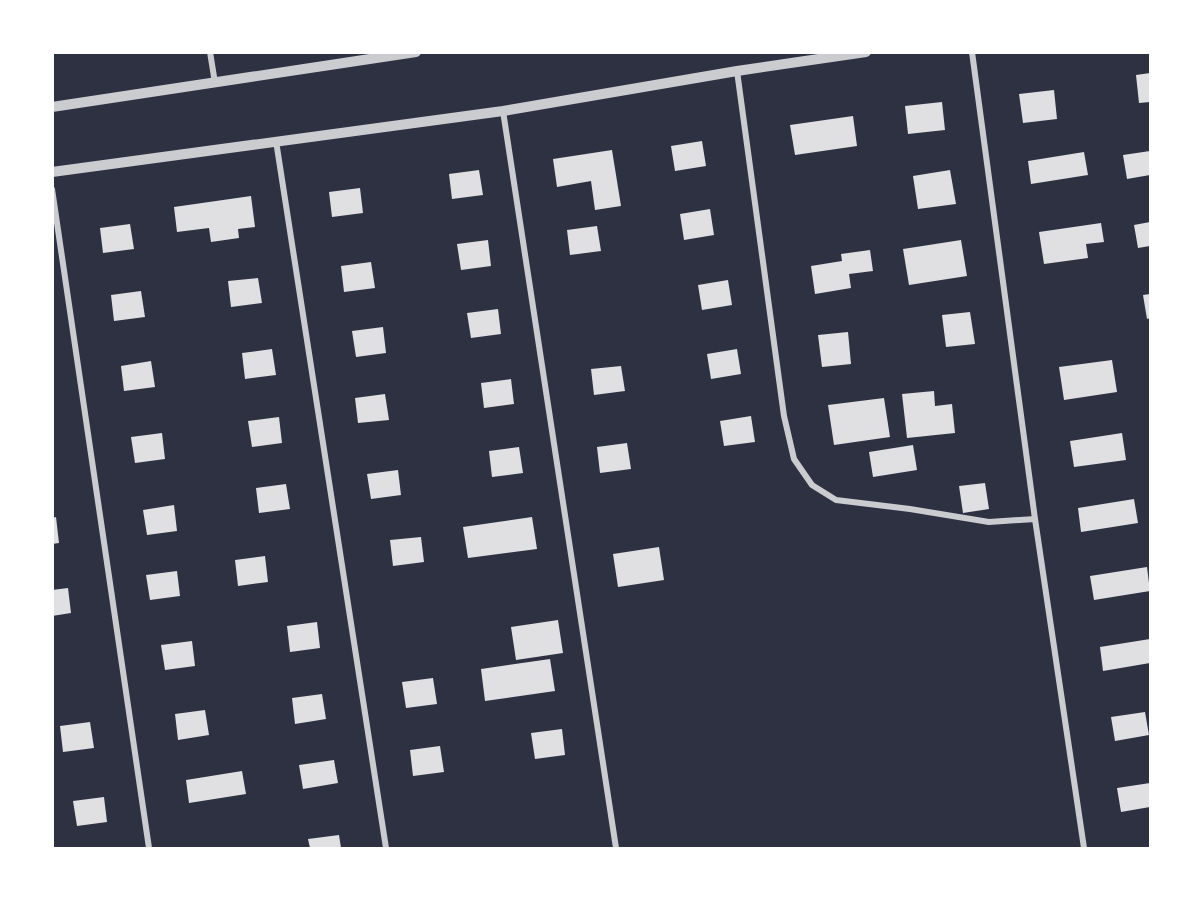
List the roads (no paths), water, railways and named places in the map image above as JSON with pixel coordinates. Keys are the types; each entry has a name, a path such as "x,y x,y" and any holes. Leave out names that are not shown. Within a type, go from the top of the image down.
{"street":[{"path":"210,52 215,83"},
{"path":"52,106 416,52"},
{"path":"52,172 503,111 737,71 866,52"},
{"path":"972,52 1035,519 1084,849"},
{"path":"737,71 784,416 794,459 812,485 836,500 988,522 1035,519"},
{"path":"503,111 616,849"},
{"path":"276,141 386,849"},
{"path":"52,189 149,849"}]}
